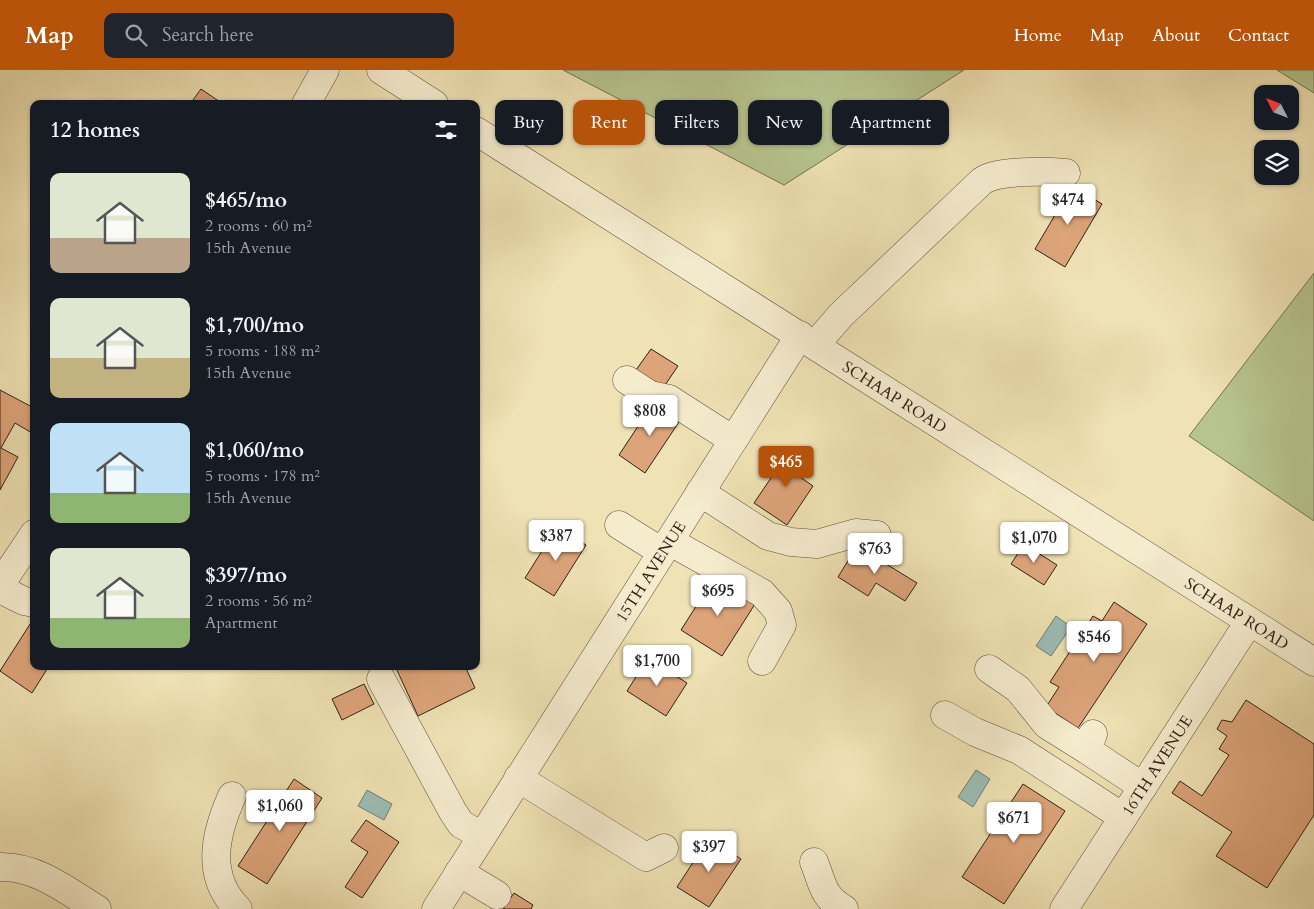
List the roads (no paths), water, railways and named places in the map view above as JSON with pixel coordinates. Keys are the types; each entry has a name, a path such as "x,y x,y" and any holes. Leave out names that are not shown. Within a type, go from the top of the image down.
{"street":[{"path":"308,100 325,70"},
{"path":"380,70 428,100"},
{"name":"SCHAAP ROAD","path":"480,133 1314,662"},
{"name":"15TH AVENUE","path":"436,909 732,440 808,340 841,315 982,181 995,174 1066,172"},
{"path":"627,380 650,395 669,399 732,440"},
{"path":"700,492 768,536 791,542 817,544 856,532 877,535"},
{"path":"619,525 762,593 778,611 782,625 762,661"},
{"path":"0,585 30,540"},
{"path":"0,589 30,602"},
{"name":"16TH AVENUE","path":"1064,909 1249,622"},
{"path":"989,669 1018,689 1047,724 1090,742 1142,788"},
{"path":"381,679 453,812 462,824 482,836"},
{"path":"945,715 975,732 1019,750 1123,817"},
{"path":"518,778 646,857 664,848"},
{"path":"232,796 220,823 215,848 219,873 226,892 238,909"},
{"path":"814,862 830,906"},
{"path":"0,867 22,868 35,872 97,909"},
{"path":"459,872 497,895"}],"water":[{"path":"1056,616 1071,627 1051,656 1036,646"},
{"path":"976,770 990,779 973,807 958,797"},
{"path":"367,790 392,804 384,820 358,806"}]}
